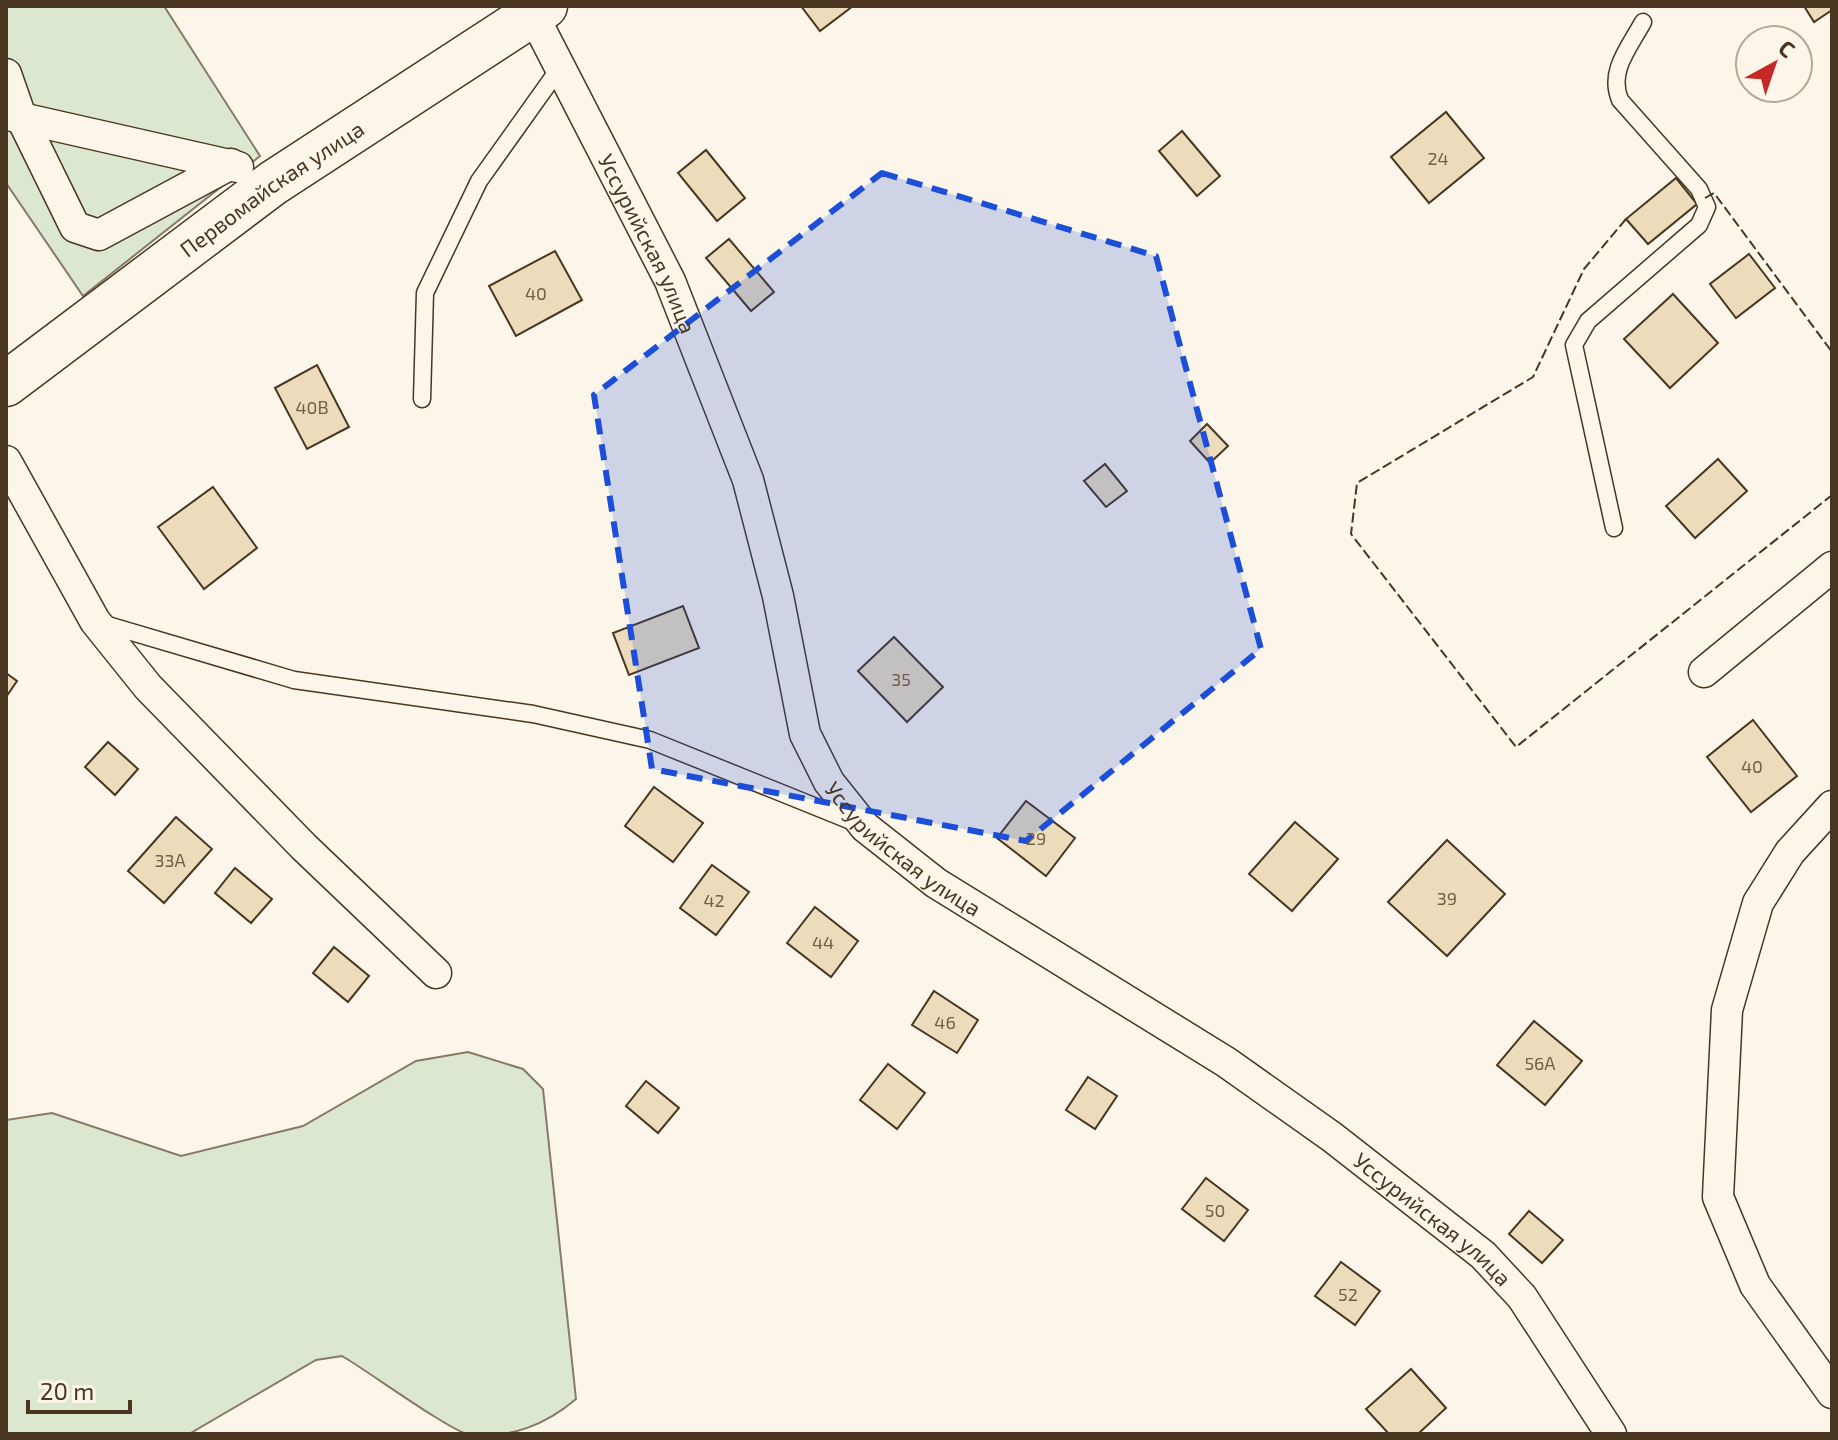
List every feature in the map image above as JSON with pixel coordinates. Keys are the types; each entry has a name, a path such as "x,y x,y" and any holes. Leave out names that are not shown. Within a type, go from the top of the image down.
{"main road":[{"name":"Первомайская улица","path":"6,384 273,183 538,9"}],"street":[{"name":"Уссурийская улица","path":"538,9 562,65 670,281 748,480 778,596 805,734 829,782 865,827 936,883 1226,1062 1483,1255 1522,1297 1611,1434"},
{"path":"6,74 14,116 75,227 99,235 231,164"},
{"path":"14,116 231,164 273,183"},
{"path":"6,461 95,621 148,687 304,847 436,973"},
{"path":"1704,672 1832,567"},
{"path":"1832,806 1790,852 1758,903 1727,1010 1718,1197 1755,1285 1832,1393"}],"lane":[{"path":"1614,528 1574,345 1588,321 1699,225 1707,207 1699,189 1620,100 1615,89 1614,76 1643,22"},
{"path":"422,399 425,293 479,181 562,65"},
{"path":"95,621 294,680 533,714 650,740 865,827"}],"highlighted area":[{"path":"882,173 1156,256 1261,649 1026,841 652,769 594,395"}],"green space":[{"path":"6,6 164,6 260,156 83,296 6,183"},
{"path":"468,1052 523,1069 543,1089 576,1399 553,1416 526,1428 498,1435 468,1434 444,1422 342,1356 316,1360 189,1434 6,1434 6,1120 52,1113 181,1156 303,1126 416,1061"}],"building":[{"path":"801,6 853,6 820,31"},
{"path":"1804,6 1832,6 1832,10 1814,22"},
{"path":"1446,112 1484,158 1429,203 1391,157"},
{"path":"1182,131 1220,176 1197,196 1159,151"},
{"path":"706,150 745,198 717,221 678,173"},
{"path":"1676,178 1697,204 1648,244 1626,219"},
{"path":"729,239 774,292 751,311 706,258"},
{"path":"555,251 582,300 516,336 489,286"},
{"path":"1749,254 1775,288 1736,318 1710,284"},
{"path":"1673,294 1718,343 1670,388 1624,339"},
{"path":"317,365 349,427 307,449 275,388"},
{"path":"1207,424 1228,446 1210,463 1190,441"},
{"path":"1718,459 1747,491 1695,538 1666,506"},
{"path":"1105,464 1127,491 1106,507 1084,481"},
{"path":"213,487 257,548 204,589 158,527"},
{"path":"683,606 699,648 629,675 613,633"},
{"path":"894,637 943,687 907,722 858,671"},
{"path":"6,673 17,681 6,697"},
{"path":"1753,720 1797,776 1751,812 1707,757"},
{"path":"108,742 138,769 115,795 85,767"},
{"path":"654,787 703,823 673,862 625,826"},
{"path":"1026,801 1075,838 1046,876 997,838"},
{"path":"176,817 212,849 164,903 128,871"},
{"path":"1295,822 1338,859 1292,911 1249,874"},
{"path":"1447,840 1505,894 1447,956 1388,902"},
{"path":"712,865 749,892 716,935 680,908"},
{"path":"235,868 272,899 251,923 215,893"},
{"path":"815,907 858,941 831,977 787,943"},
{"path":"334,947 369,976 348,1002 313,973"},
{"path":"934,991 978,1020 957,1053 912,1025"},
{"path":"1534,1021 1582,1061 1545,1105 1497,1065"},
{"path":"888,1064 925,1093 897,1129 860,1100"},
{"path":"1088,1077 1117,1096 1095,1129 1066,1110"},
{"path":"646,1081 679,1108 658,1133 626,1106"},
{"path":"1206,1178 1248,1210 1224,1241 1182,1209"},
{"path":"1529,1211 1563,1240 1542,1263 1509,1234"},
{"path":"1341,1262 1380,1291 1355,1325 1315,1296"},
{"path":"1411,1369 1446,1408 1418,1434 1389,1434 1366,1409"}],"fence":[{"path":"1705,198 1714,193 1832,352"},
{"path":"1626,219 1584,269 1533,377 1357,483 1351,534 1516,747 1832,495"}]}
